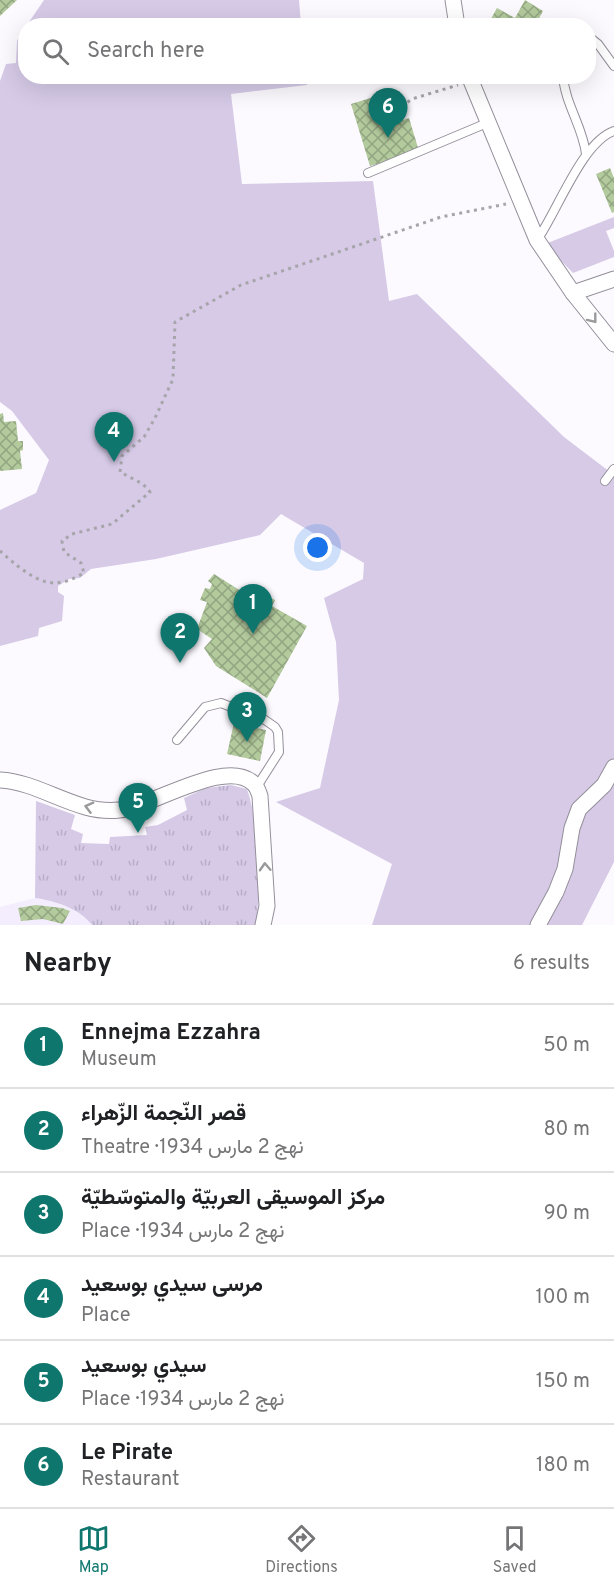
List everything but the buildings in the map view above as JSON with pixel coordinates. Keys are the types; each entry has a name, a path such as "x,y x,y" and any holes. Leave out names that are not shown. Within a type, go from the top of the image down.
{"street":[{"path":"453,0 456,18"},
{"path":"472,84 537,240 573,293 614,344"},
{"path":"573,293 614,279"},
{"path":"538,925 556,892 565,869 572,828 579,809 604,785 614,767"},
{"path":"0,780 26,785 102,811 121,810 159,799 206,778 224,776 242,778 254,784 260,796 267,906 264,925"}],"lane":[{"path":"596,42 614,66"},
{"path":"563,84 564,94 584,138 586,154"},
{"path":"368,173 487,123"},
{"path":"537,240 586,154 605,134 614,131"},
{"path":"605,481 614,470"},
{"path":"177,740 205,707 221,704 266,720 278,732 279,752 256,788"}],"path":[{"path":"389,115 412,99 456,84"},
{"path":"0,550 14,563 41,579 49,583 62,582 84,573 81,563 64,552 62,541 72,534 112,524 150,492 143,484 120,472 122,456 144,437 173,379 175,322 241,285 294,266 441,217 520,202"}],"shaded area":[{"path":"35,898 73,909 92,925 0,925 0,907"}],"green space":[{"path":"44,0 299,0 300,18 32,18"},
{"path":"18,39 18,84 307,84 231,94 242,184 373,181 389,301 417,294 564,437 614,475 614,862 582,925 372,925 392,864 276,802 320,788 339,700 336,642 324,598 363,579 364,563 281,514 260,535 156,559 91,569 80,578 69,579 58,586 58,592 64,596 62,621 39,628 38,636 0,646 0,510 36,493 49,460 12,411 0,402 0,81 6,64 16,63"},
{"path":"614,217 614,228 606,231 614,257 573,273 545,244"},
{"path":"231,785 247,789 255,821 259,875 256,925 92,925 87,919 66,906 35,898 36,801 75,815 71,829 83,834 81,843 109,844 110,837 147,835 145,827 158,825 187,810 184,798 206,788"}],"place":[{"name":"Le Pirate","path":"388,138"},
{"name":"مرسى سيدي بوسعيد","path":"114,462"},
{"name":"Ennejma Ezzahra","path":"253,634"},
{"name":"قصر النّجمة الزّهراء","path":"180,663"},
{"name":"مركز الموسيقى العربيّة والمتوسّطيّة","path":"247,742"},
{"name":"سيدي بوسعيد","path":"138,833"}]}
